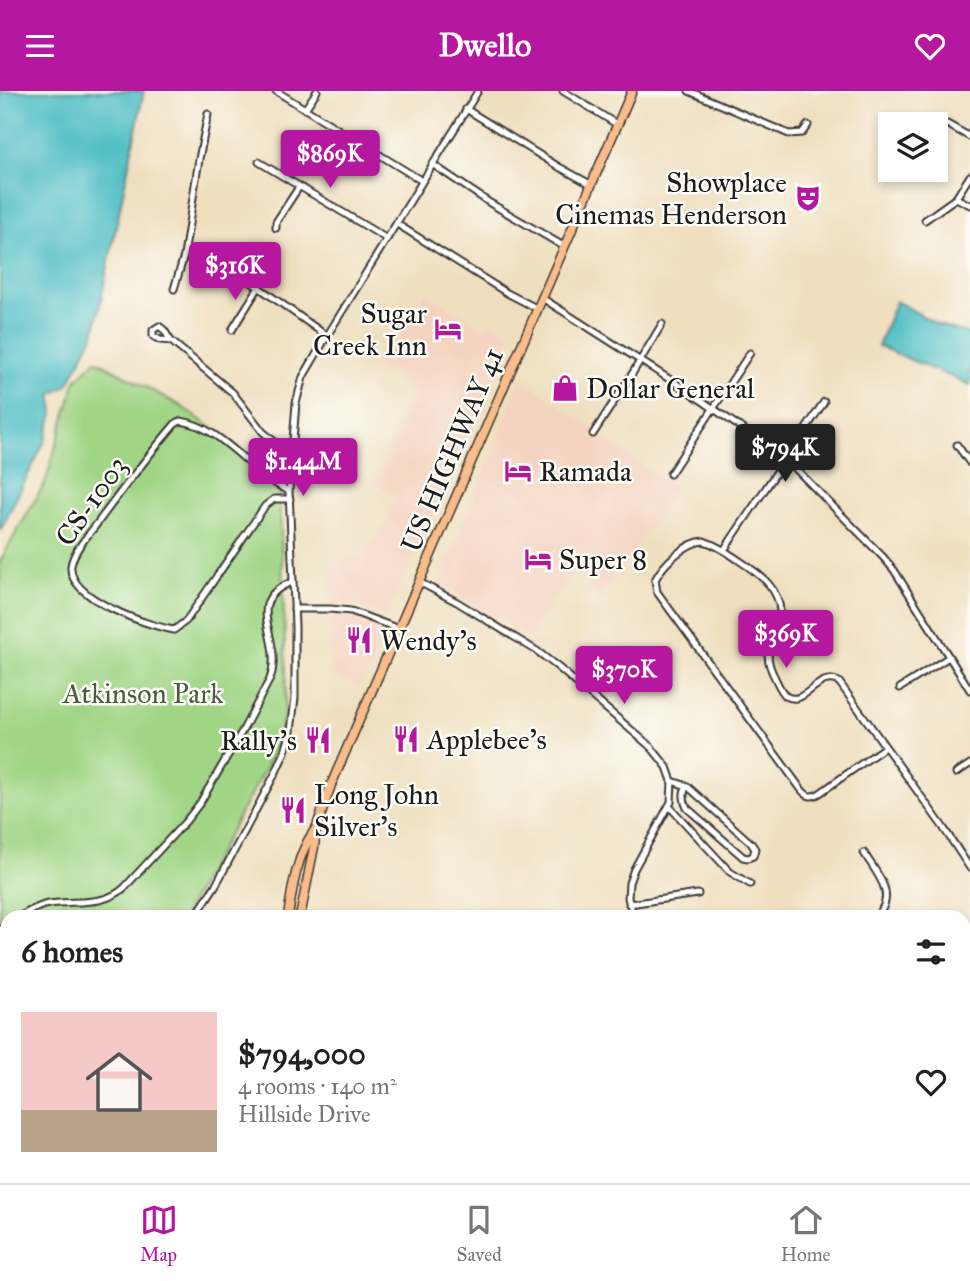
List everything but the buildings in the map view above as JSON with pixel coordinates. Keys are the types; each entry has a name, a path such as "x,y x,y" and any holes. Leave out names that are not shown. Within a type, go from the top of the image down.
{"highway":[{"name":"US HIGHWAY 41","path":"316,829 331,785 632,91"},
{"path":"289,910 300,860 316,829"},
{"path":"301,910 316,829"}],"street":[{"path":"276,91 422,181"},
{"path":"305,109 317,91"},
{"path":"200,910 217,883 281,762 293,720 294,609 289,491 297,394 303,377 327,336 478,91"},
{"path":"563,91 618,125"},
{"path":"689,91 789,134 802,133 808,125"},
{"path":"466,109 592,185"},
{"path":"174,289 186,249 208,114"},
{"path":"948,125 970,137"},
{"path":"259,162 387,239"},
{"path":"432,164 490,203 565,247"},
{"path":"925,220 956,198 970,176"},
{"path":"276,228 276,222 299,187"},
{"path":"956,198 970,205"},
{"path":"397,225 507,293 538,309"},
{"path":"186,249 235,272 327,336"},
{"path":"232,330 259,287"},
{"path":"542,299 714,409 786,459 883,557 904,585 970,690"},
{"path":"593,434 662,324"},
{"path":"171,341 233,393 255,423 278,445 293,448"},
{"path":"670,474 750,353"},
{"path":"724,550 824,402"},
{"name":"CS-1003","path":"289,491 276,485 205,429 180,421 149,456 81,546 72,561 72,574 82,590 111,609 145,623 174,630 186,621 265,506 274,499 290,499"},
{"path":"957,445 970,463"},
{"path":"885,747 815,796 806,795 656,588 655,580 659,573 691,544 704,541 724,550 769,583 779,606 780,618 770,645 768,661 782,691 795,698 806,694 822,681 835,679 839,682 943,827 970,868"},
{"path":"32,910 46,905 100,900 116,894 186,821 206,794 270,678 274,659 266,605 275,590 292,582"},
{"path":"419,582 537,651 651,747 667,767 673,795 631,876 628,891 631,910"},
{"path":"294,609 351,611 399,629"},
{"path":"900,688 949,657"},
{"path":"956,773 970,764"},
{"path":"672,782 687,786 751,843 755,849 753,856 743,857 687,808 684,799 687,786"},
{"path":"669,806 730,872 750,884"},
{"path":"864,853 885,889 886,898 882,910"},
{"path":"629,904 698,894"}],"shaded area":[{"path":"426,293 485,329 489,322 512,334 387,617 347,603 330,605 331,569 346,558 360,559 379,534 397,497 375,483 415,391 373,365 388,338 394,344"},
{"path":"521,378 676,489 606,590 600,603 577,565 528,638 440,584"},
{"path":"329,612 353,614 387,628 360,688 331,675"}],"green space":[{"name":"Atkinson Park","path":"96,360 181,406 279,478 285,711 276,749 187,910 0,910 0,561 45,483 76,380"}],"water":[{"path":"0,91 144,91 94,334 68,385 51,395 54,411 45,441 0,531"},
{"path":"896,301 939,325 970,334 970,385 878,346"}],"place":[{"name":"Showplace Cinemas Henderson","path":"808,198"},
{"name":"Sugar Creek Inn","path":"448,329"},
{"name":"Dollar General","path":"565,388"},
{"name":"Ramada","path":"518,471"},
{"name":"Super 8","path":"538,559"},
{"name":"Wendy's","path":"359,640"},
{"name":"Applebee's","path":"406,739"},
{"name":"Rally's","path":"318,740"},
{"name":"Long John Silver's","path":"293,810"}]}
